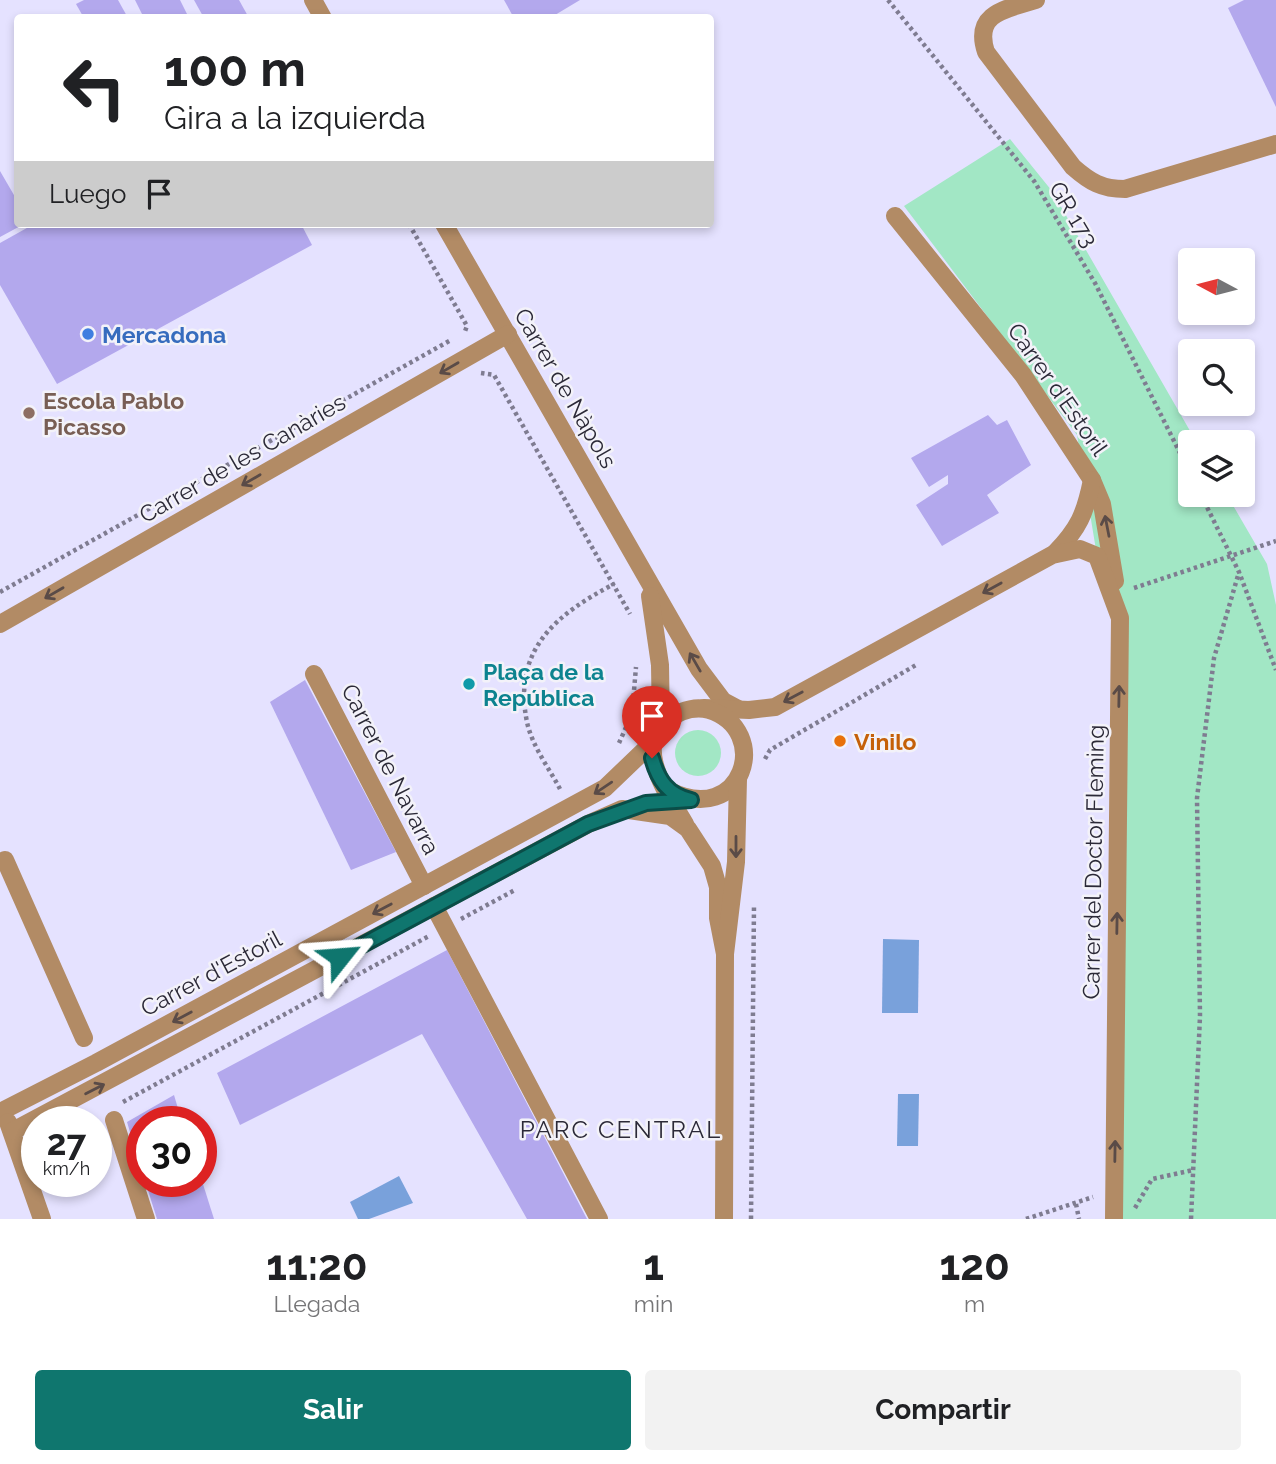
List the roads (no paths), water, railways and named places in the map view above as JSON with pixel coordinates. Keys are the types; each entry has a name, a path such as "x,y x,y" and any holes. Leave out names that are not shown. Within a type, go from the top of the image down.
{"street":[{"path":"1036,0 997,13 984,24 981,37 986,52 1073,167 1089,182 1108,189 1125,189 1276,144"},
{"name":"Carrer d'Estoril","path":"895,216 1023,375 1092,480 1102,504 1120,618"},
{"name":"Carrer de Nàpols","path":"446,228 714,691 723,701 740,710"},
{"name":"Carrer de les Canàries","path":"0,624 508,334"},
{"name":"Carrer del Doctor Fleming","path":"704,708 740,710 775,707 1052,555 1071,537 1084,517 1092,480"},
{"name":"Carrer del Doctor Fleming","path":"1052,555 1080,549 1097,556 1120,618 1114,1190 1109,1218"},
{"name":"Carrer de Nàpols","path":"646,576 656,622 662,695 657,735"},
{"name":"Carrer de Navarra","path":"314,674 424,886"},
{"path":"724,1219 725,954 736,862 738,779 744,756 740,733 730,720 704,708 685,710 671,717 657,735 654,768 712,866 718,887 719,918 725,954"},
{"name":"Carrer d'Estoril","path":"4,1119 108,1057 605,788 657,735"},
{"path":"676,802 718,797 738,779"},
{"name":"Carrer d'Estoril","path":"4,1119 434,906 588,824 622,809 676,802"},
{"path":"5,860 85,1038"},
{"path":"434,906 599,1219"},
{"path":"4,1119 43,1219"},
{"path":"114,1120 146,1219"}],"water":[{"path":"883,939 919,940 918,1013 882,1013"},
{"path":"898,1094 919,1094 918,1146 897,1146"},
{"path":"399,1176 413,1203 369,1219 358,1219 350,1202"}],"place":[{"name":"Mercadona","path":"88,334"},
{"name":"Escola Pablo Picasso","path":"29,413"},
{"name":"Plaça de la República","path":"469,684"},
{"name":"Vinilo","path":"840,741"}],"district":[{"name":"PARC CENTRAL","path":"621,1129"}]}
